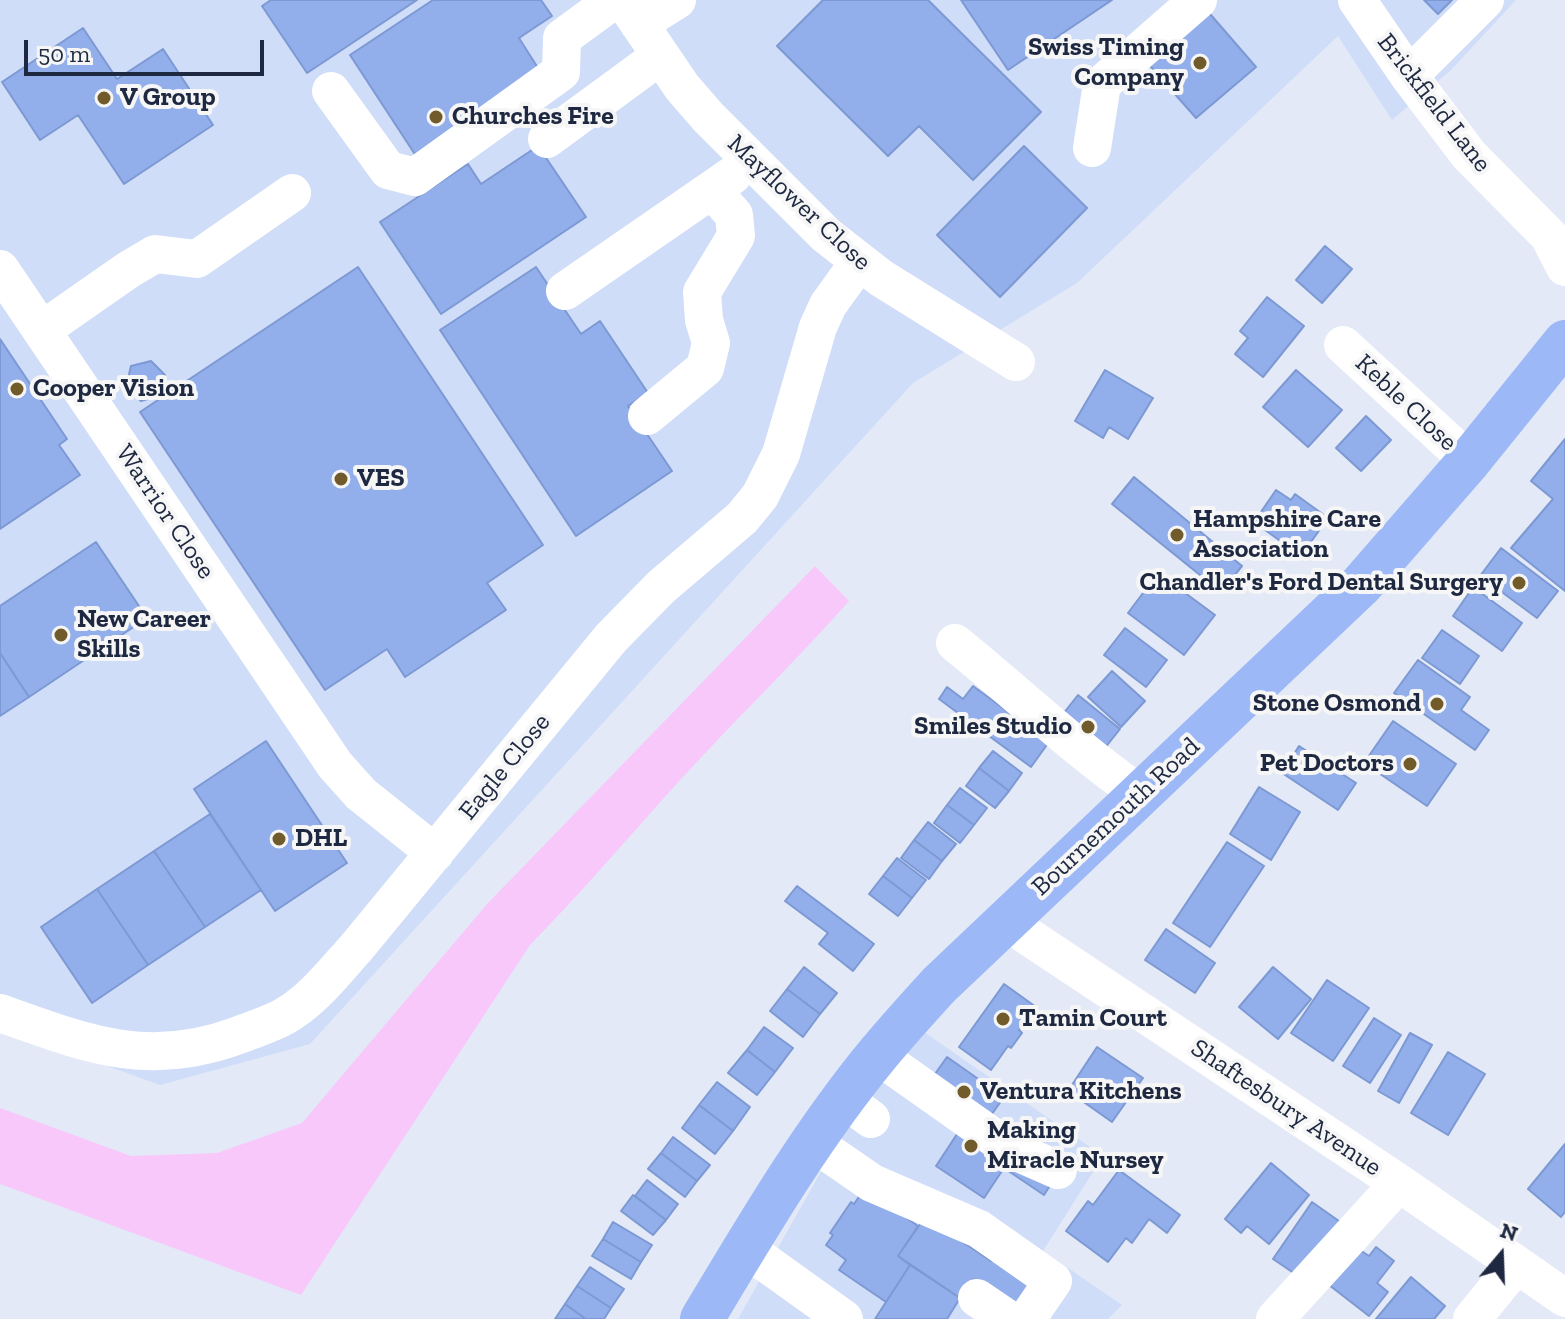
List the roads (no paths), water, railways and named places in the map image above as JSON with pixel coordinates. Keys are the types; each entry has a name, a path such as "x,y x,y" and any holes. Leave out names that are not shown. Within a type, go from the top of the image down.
{"main road":[{"name":"Bournemouth Road","path":"702,1319 814,1143 858,1109 877,1055 939,985 1361,585 1559,362"}],"street":[{"path":"331,91 388,170 415,177 561,72 562,38 625,8 677,0"},
{"path":"1092,148 1102,84 1198,0"},
{"name":"Brickfield Lane","path":"1357,0 1469,155 1560,248"},
{"path":"1409,76 1485,0"},
{"name":"Mayflower Close","path":"625,8 708,117 786,197 859,262 1016,362"},
{"path":"547,139 660,56"},
{"path":"565,291 752,162"},
{"path":"647,416 705,368 711,343 704,320 702,292 736,236 734,215 712,190"},
{"path":"42,330 155,254 197,259 292,193"},
{"name":"Eagle Close","path":"0,1013 85,1042 132,1052 184,1050 217,1043 285,1016 312,994 356,948 611,638 661,587 742,518 760,496 781,454 818,327 828,305 859,262"},
{"name":"Warrior Close","path":"0,269 335,765 361,794 435,853"},
{"name":"Keble Close","path":"1343,345 1469,461"},
{"path":"955,643 1092,761 1140,794"},
{"name":"Shaftesbury Avenue","path":"1005,921 1073,980 1399,1183 1565,1298"},
{"path":"877,1055 1010,1149 1058,1170"},
{"path":"814,1143 872,1183 979,1229 1053,1281 1027,1319"},
{"path":"1275,1319 1399,1183"},
{"path":"745,1248 823,1313"},
{"path":"1472,1319 1516,1265"},
{"path":"977,1298 1008,1319"}],"place":[{"name":"Swiss Timing Company","path":"1200,63"},
{"name":"V Group","path":"104,98"},
{"name":"Churches Fire","path":"436,117"},
{"name":"Cooper Vision","path":"17,389"},
{"name":"VES","path":"341,479"},
{"name":"Hampshire Care Association","path":"1177,535"},
{"name":"Chandler's Ford Dental Surgery","path":"1519,583"},
{"name":"New Career Skills","path":"61,635"},
{"name":"Stone Osmond","path":"1437,704"},
{"name":"Smiles Studio","path":"1088,727"},
{"name":"Pet Doctors","path":"1410,764"},
{"name":"DHL","path":"279,839"},
{"name":"Tamin Court","path":"1003,1019"},
{"name":"Ventura Kitchens","path":"964,1092"},
{"name":"Making Miracle Nursey","path":"971,1146"}]}
